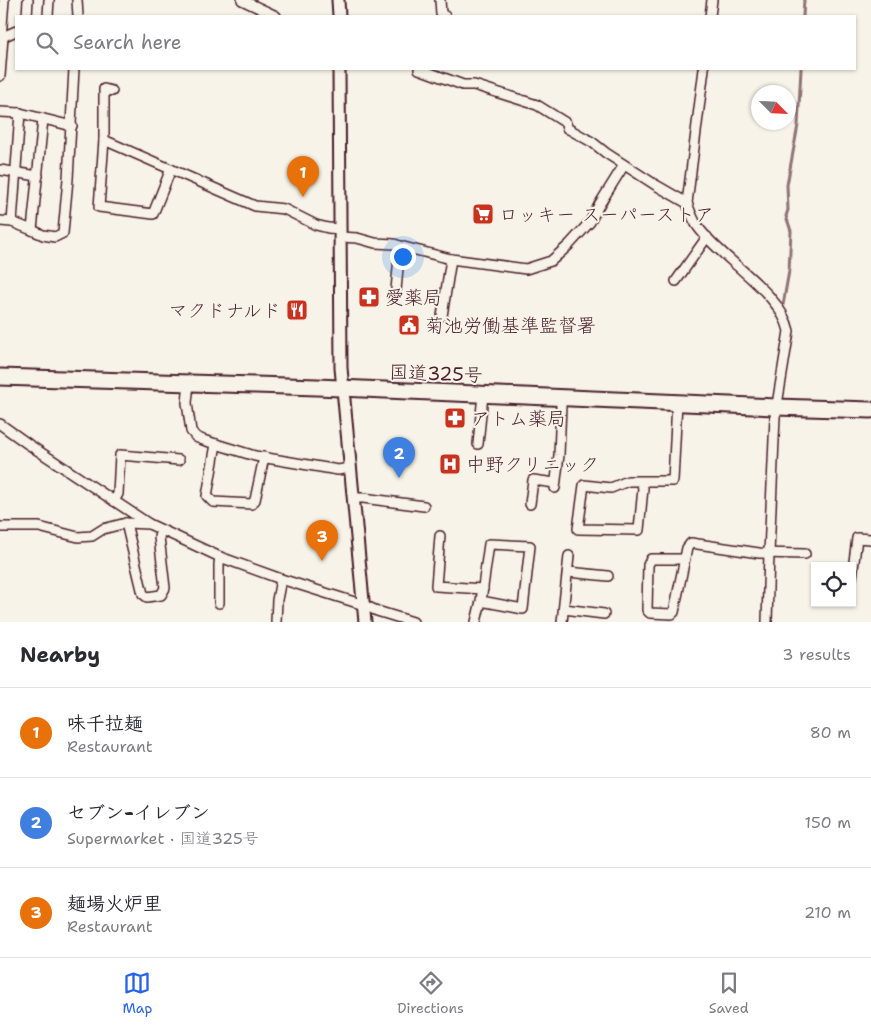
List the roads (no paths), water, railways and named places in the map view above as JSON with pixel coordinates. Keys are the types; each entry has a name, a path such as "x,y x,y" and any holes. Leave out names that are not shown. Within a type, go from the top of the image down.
{"highway":[{"name":"国道325号","path":"0,377 871,410"}],"street":[{"path":"0,76 4,0"},
{"path":"27,15 28,0"},
{"path":"48,15 49,0"},
{"path":"78,0 78,15"},
{"path":"242,0 274,15"},
{"path":"338,0 338,15"},
{"path":"440,0 441,14 443,15"},
{"path":"710,15 712,0"},
{"path":"1,38 15,31"},
{"path":"0,221 12,222 43,235 56,237 63,233 72,126 74,70"},
{"path":"339,70 341,368 365,622"},
{"path":"422,70 464,85 474,85 537,105 566,123 567,128 687,203"},
{"path":"704,70 687,203 698,227 780,308 789,331 776,407 767,622"},
{"path":"104,89 104,140 99,207 153,214 171,169"},
{"path":"0,112 20,113 72,126"},
{"path":"12,222 20,113"},
{"path":"32,230 43,119"},
{"path":"104,140 255,206 284,209 316,225 340,233 375,243 394,244 451,259 526,269 551,261 570,245 590,222 624,165"},
{"path":"0,170 38,176"},
{"path":"676,281 707,237"},
{"path":"396,290 400,246"},
{"path":"442,316 451,259"},
{"path":"189,383 187,403 191,431 196,437 264,458 338,470 350,468"},
{"path":"478,444 484,394"},
{"path":"530,504 533,480 555,485 559,455 562,398"},
{"path":"641,481 643,488 639,530 578,529 584,485 611,488 628,481 641,481 673,481 678,402"},
{"path":"0,424 114,501 161,530 220,558 413,622"},
{"path":"216,444 207,496 214,502 252,504 255,500 264,458"},
{"path":"114,501 118,494 120,455 179,460"},
{"path":"353,498 424,506"},
{"path":"0,527 39,527 78,536 92,536 103,530 126,523 149,524"},
{"path":"126,523 143,594 147,597 161,594 164,588 159,537 161,530"},
{"path":"440,536 436,586 483,589"},
{"path":"854,562 857,538 871,538"},
{"path":"685,559 651,559 648,565 647,610 650,613 672,614 674,612 685,559 691,543 759,553 805,554"},
{"path":"476,622 489,544 530,546 523,609 481,601"},
{"path":"562,622 570,556"},
{"path":"219,603 220,558"},
{"path":"568,572 608,576"},
{"path":"276,622 277,600 281,579"},
{"path":"564,609 604,614"}],"waterway":[{"path":"803,15 804,0"},
{"path":"783,305 789,271 791,231 786,216 788,210 787,185 798,125 801,70"}],"place":[{"name":"味千拉麺","path":"303,197"},
{"name":"ロッキー スーパーストア","path":"483,214"},
{"name":"愛薬局","path":"369,297"},
{"name":"マクドナルド","path":"297,310"},
{"name":"菊池労働基準監督署","path":"409,325"},
{"name":"アトム薬局","path":"455,418"},
{"name":"中野クリニック","path":"450,464"},
{"name":"セブン-イレブン","path":"399,478"},
{"name":"麺場火炉里","path":"322,561"}]}
